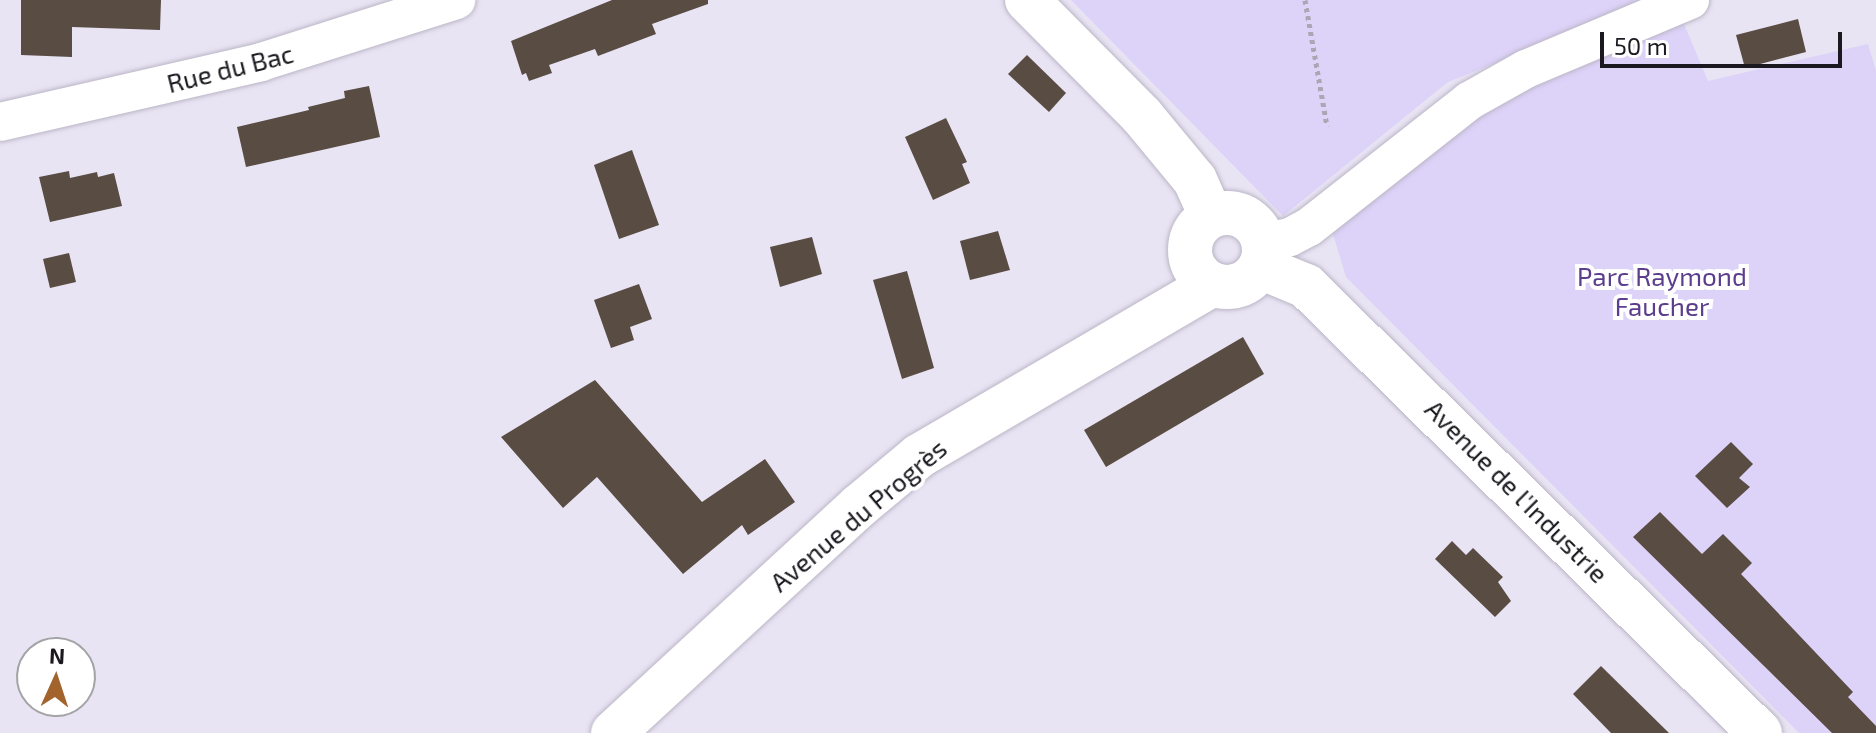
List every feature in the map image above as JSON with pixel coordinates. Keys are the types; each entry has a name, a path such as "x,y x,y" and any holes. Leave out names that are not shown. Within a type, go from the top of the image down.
{"main road":[{"path":"1027,0 1142,116 1195,180 1211,216"},
{"path":"1233,213 1244,216 1260,231 1262,255 1254,276 1234,287 1212,285 1194,268 1190,244 1193,232 1211,216 1233,213"},
{"name":"Avenue de l'Industrie","path":"1262,255 1306,286 1760,733"},
{"name":"Avenue du Progrès","path":"613,733 859,506 919,456 1212,285"}],"street":[{"name":"Rue du Bac","path":"0,122 261,62 456,0"},
{"path":"1262,255 1309,227 1469,101 1526,69 1690,0"}],"path":[{"path":"1305,0 1327,126"}],"green space":[{"path":"1071,0 1652,0 1448,82 1283,216"},
{"name":"Parc Raymond Faucher","path":"1676,5 1708,81 1868,44 1876,71 1876,733 1799,733 1346,277 1327,214 1469,101"}],"building":[{"path":"21,0 161,0 160,30 72,27 72,57 21,55"},
{"path":"612,0 708,0 708,4 652,24 656,34 598,56 595,49 549,65 552,73 529,81 526,73 522,75 511,41"},
{"path":"1798,19 1806,52 1745,68 1736,35"},
{"path":"1027,55 1066,93 1049,112 1008,74"},
{"path":"369,86 380,137 246,167 237,127 309,110 308,107 345,98 344,91"},
{"path":"946,118 967,162 962,164 970,183 933,200 905,137"},
{"path":"632,150 659,225 619,239 594,165"},
{"path":"69,171 70,178 97,172 98,177 114,173 122,206 50,222 39,177"},
{"path":"998,231 1010,270 970,280 960,241"},
{"path":"812,237 822,274 780,287 770,247"},
{"path":"69,253 76,282 50,288 43,259"},
{"path":"907,271 934,368 902,379 873,280"},
{"path":"639,284 652,319 630,327 634,340 611,348 594,300"},
{"path":"1243,337 1264,374 1106,467 1084,430"},
{"path":"595,380 702,502 765,459 795,502 748,535 742,525 683,574 597,477 563,508 501,437"},
{"path":"1731,442 1753,464 1739,478 1750,487 1727,508 1695,476"},
{"path":"1660,512 1702,554 1723,534 1752,563 1741,574 1853,692 1848,697 1876,726 1876,733 1832,733 1633,537"},
{"path":"1452,541 1466,555 1473,548 1503,577 1498,582 1511,601 1495,617 1435,559"},
{"path":"1601,666 1669,733 1611,733 1573,694"}]}
